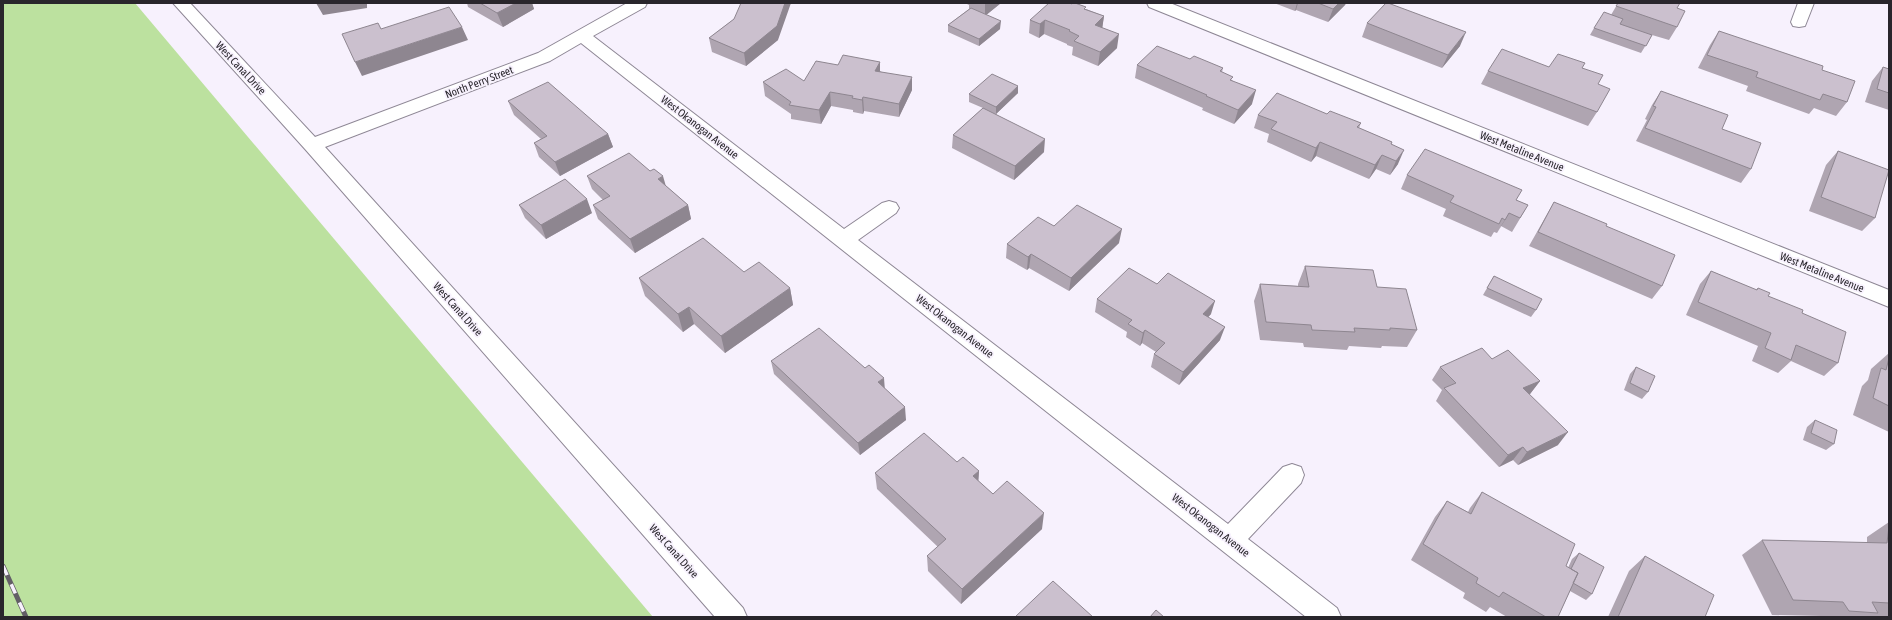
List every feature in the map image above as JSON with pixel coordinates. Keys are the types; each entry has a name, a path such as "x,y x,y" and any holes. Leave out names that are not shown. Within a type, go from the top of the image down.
{"street":[{"name":"West Canal Drive","path":"181,3 312,145 733,617"},
{"name":"North Perry Street","path":"312,145 544,57 639,3"},
{"name":"West Metaline Avenue","path":"1154,3 1889,299"},
{"path":"1799,22 1806,3"},
{"name":"West Okanogan Avenue","path":"582,36 1327,617"},
{"path":"844,239 889,208"},
{"path":"1230,540 1292,475"}],"green space":[{"path":"3,3 135,3 653,617 3,617"}],"building":[{"path":"480,3 516,3 497,13"},
{"path":"741,3 785,3 777,26 744,53 709,38 734,19"},
{"path":"1049,3 1075,3 1086,7 1084,9 1104,16 1095,25 1119,34 1100,52 1074,41 1079,36 1069,31 1070,30 1045,20 1040,24 1030,20"},
{"path":"1318,3 1339,3 1333,9"},
{"path":"1386,3 1466,32 1448,55 1367,23"},
{"path":"1618,3 1680,3 1677,8 1685,11 1677,27 1616,6"},
{"path":"449,7 462,27 355,62 342,34 378,23 381,29"},
{"path":"971,8 1001,21 979,39 948,25"},
{"path":"1604,12 1623,19 1620,24 1652,35 1646,46 1594,28"},
{"path":"1719,31 1823,66 1822,70 1855,81 1847,102 1823,94 1820,100 1756,77 1758,72 1707,55"},
{"path":"1157,46 1190,59 1194,56 1223,68 1220,71 1233,77 1230,80 1256,90 1238,110 1137,65"},
{"path":"1502,49 1549,67 1558,54 1585,63 1582,68 1603,75 1598,84 1610,89 1597,112 1488,71"},
{"path":"843,55 880,62 875,71 912,77 899,104 863,97 862,100 852,98 853,96 830,92 819,110 789,105 791,102 763,82 786,69 804,81 816,61 838,65"},
{"path":"1883,67 1889,69 1889,93 1877,89"},
{"path":"992,74 1018,86 996,107 969,94"},
{"path":"548,82 608,134 555,162 534,143 547,136 508,101"},
{"path":"1661,91 1728,115 1722,129 1761,143 1751,169 1645,128 1656,107 1653,106"},
{"path":"1277,93 1327,114 1330,111 1361,123 1357,127 1392,142 1391,144 1404,150 1396,161 1382,155 1375,165 1320,142 1316,148 1271,129 1277,122 1258,115"},
{"path":"983,108 1045,139 1015,166 953,135"},
{"path":"1425,149 1522,190 1516,200 1528,205 1520,218 1509,213 1505,220 1502,218 1499,224 1450,202 1454,196 1407,175"},
{"path":"1838,151 1889,170 1875,218 1821,197"},
{"path":"629,153 650,171 654,169 663,176 658,179 688,205 630,239 593,205 610,196 587,176"},
{"path":"565,179 587,199 541,225 519,205"},
{"path":"1554,202 1675,255 1662,286 1538,232"},
{"path":"1077,205 1122,229 1071,278 1031,254 1028,257 1007,244 1038,217 1054,226"},
{"path":"703,238 744,272 759,262 790,288 721,336 689,307 678,314 639,278"},
{"path":"1305,266 1373,270 1377,287 1406,289 1417,330 1354,328 1355,332 1312,330 1311,325 1266,322 1260,284 1309,287"},
{"path":"1129,268 1157,284 1168,273 1215,301 1203,314 1225,327 1183,372 1154,354 1165,343 1145,330 1143,333 1128,324 1132,320 1097,299"},
{"path":"1711,271 1757,290 1758,288 1770,293 1768,296 1803,310 1802,313 1846,332 1838,363 1796,345 1791,360 1765,348 1771,333 1698,302"},
{"path":"1494,276 1542,299 1536,310 1487,288"},
{"path":"819,328 865,368 869,365 884,378 878,382 905,407 858,443 771,361"},
{"path":"1482,348 1492,359 1508,350 1540,381 1523,388 1568,432 1527,452 1523,447 1508,455 1444,388 1456,383 1440,367"},
{"path":"1889,358 1889,406 1873,398 1881,368 1886,370"},
{"path":"1636,367 1655,376 1648,392 1630,383"},
{"path":"1815,420 1837,430 1834,444 1811,433"},
{"path":"924,433 957,462 963,457 979,471 973,476 993,494 1007,481 1044,513 962,589 927,556 946,539 875,473"},
{"path":"1482,492 1575,544 1566,566 1578,573 1558,617 1546,617 1503,592 1499,597 1476,583 1478,578 1423,544 1447,501 1471,514"},
{"path":"1889,526 1889,603 1872,602 1878,613 1849,611 1843,602 1793,600 1762,540 1887,543"},
{"path":"1579,553 1604,567 1592,594 1573,583 1578,573 1571,569"},
{"path":"1645,556 1714,595 1705,617 1618,617"},
{"path":"1053,581 1093,617 1015,617"},
{"path":"1156,610 1164,617 1150,617"}],"railway":[{"path":"3,566 26,617"}]}
